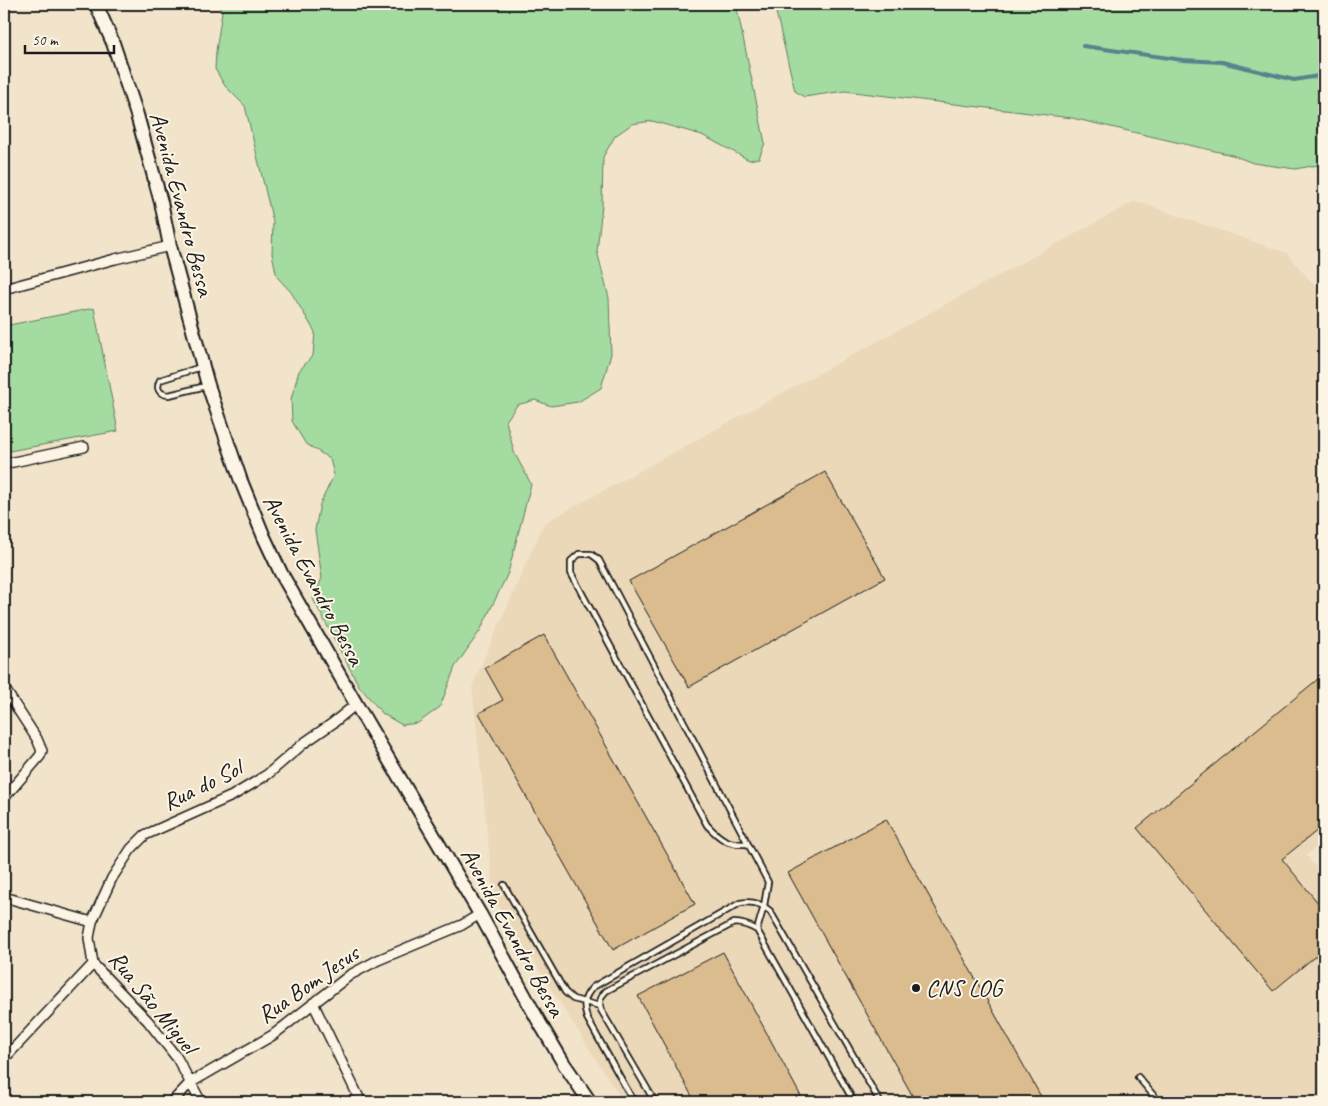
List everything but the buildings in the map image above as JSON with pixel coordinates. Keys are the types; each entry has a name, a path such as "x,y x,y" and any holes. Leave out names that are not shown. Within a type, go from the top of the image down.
{"main road":[{"name":"Avenida Evandro Bessa","path":"96,4 113,43 137,115 202,366 240,481 264,537 281,573 480,914 538,1020 564,1064 590,1102"}],"street":[{"path":"4,289 115,258 170,246"},
{"path":"4,464 84,447"},
{"path":"4,688 42,751 40,756 4,798"},
{"name":"Rua do Sol","path":"92,922 112,878 130,849 144,836 232,796 252,784 268,774 304,743 356,704"},
{"path":"4,897 92,922"},
{"name":"Rua Bom Jesus","path":"172,1102 190,1083 273,1035 350,975 378,960 462,924 480,914"},
{"name":"Rua São Miguel","path":"92,922 89,938 93,964 148,1021 177,1058 201,1102"},
{"path":"4,1059 93,964"},
{"path":"313,1003 361,1102"}],"lane":[{"path":"202,366 160,380 158,389 164,395 169,395 208,385"},
{"path":"748,844 726,842 707,825 571,573 571,561 579,554 591,554 599,560 768,882 757,930"},
{"path":"504,885 565,992 573,999 600,1006"},
{"path":"634,1102 587,1018 584,1002 586,994 593,987 740,903 748,902 764,906 770,911 880,1102"},
{"path":"655,1102 600,1006 601,996 606,991 734,923 745,924 757,930 854,1102"},
{"path":"1138,1077 1159,1102"}],"shaded area":[{"path":"1135,201 1287,253 1324,297 1324,841 1306,855 1324,877 1324,1102 623,1102 494,899 472,686 544,523"}],"green space":[{"path":"219,4 736,4 765,143 759,158 749,160 702,135 652,121 632,124 615,136 603,157 602,206 597,251 609,298 611,354 601,388 578,402 551,406 535,400 517,405 506,421 514,452 531,484 508,573 480,631 455,667 440,707 418,723 402,725 383,714 359,686 313,599 322,578 315,530 320,504 334,475 330,459 305,443 292,421 291,399 299,371 313,355 315,332 291,292 277,277 272,254 273,222 245,106 225,86 215,69 222,12"},
{"path":"774,4 1324,4 1324,164 1295,169 1253,163 1232,155 1072,118 845,91 804,97 795,91"},
{"path":"94,308 118,431 4,452 4,326"}],"waterway":[{"path":"1083,46 1183,60 1222,62 1294,80 1324,75"}],"place":[{"name":"CNS LOG","path":"916,988"}]}
